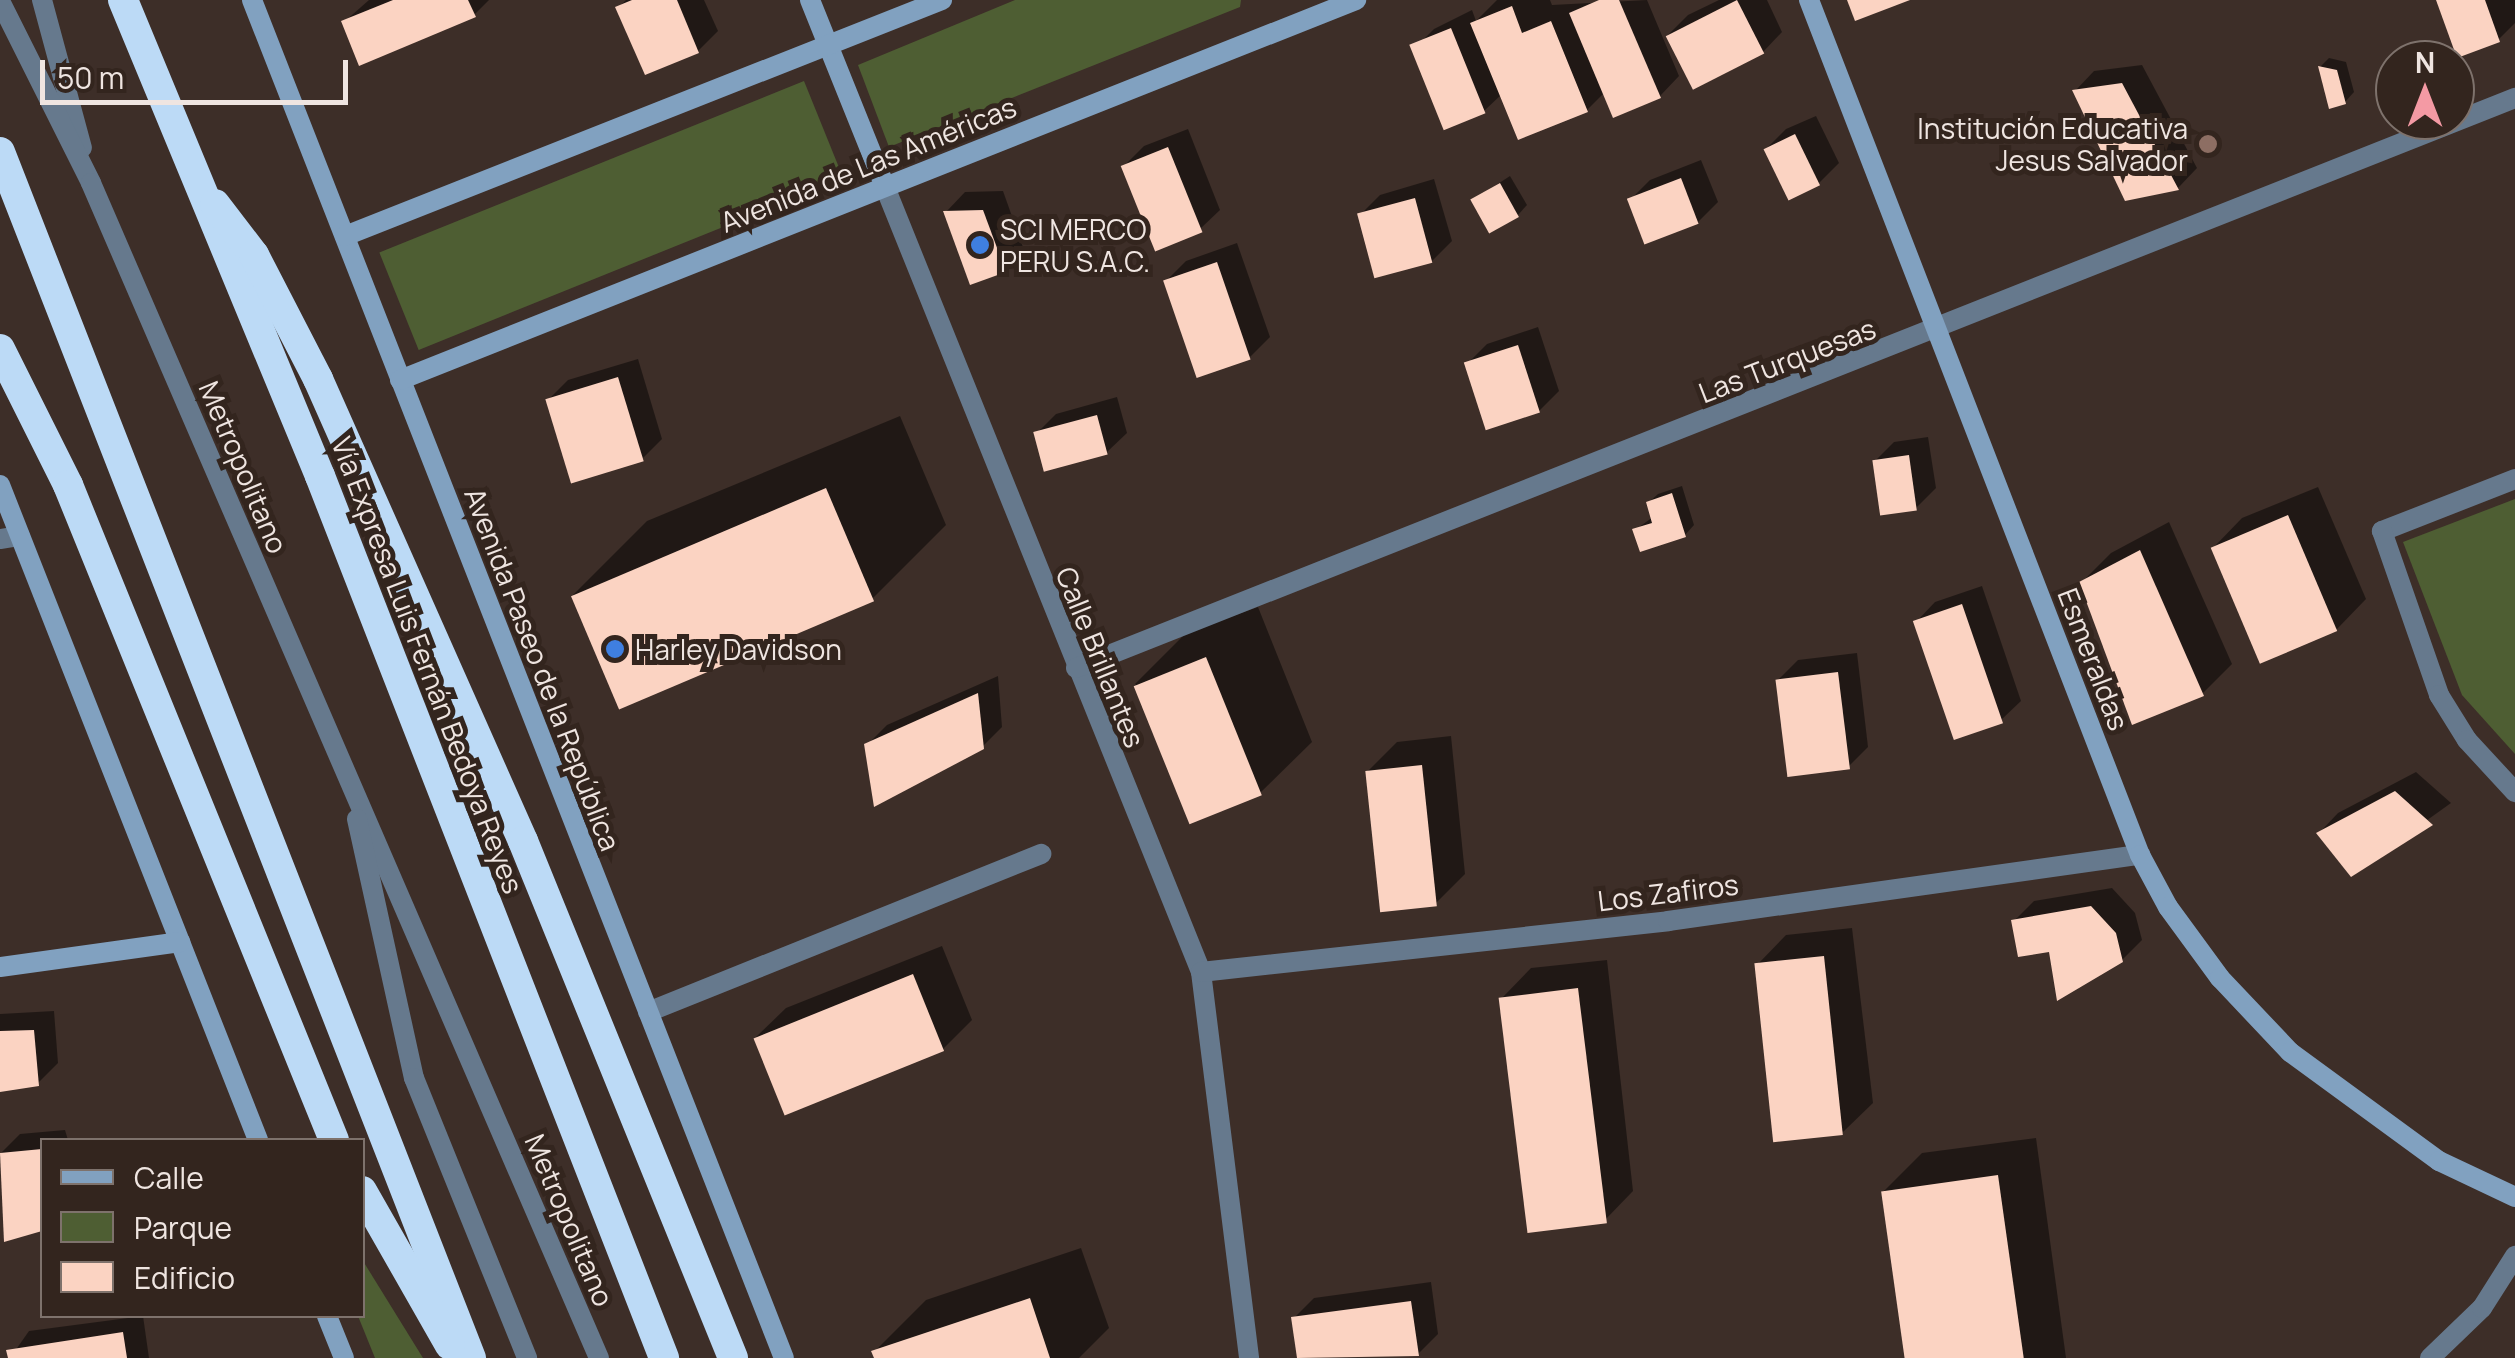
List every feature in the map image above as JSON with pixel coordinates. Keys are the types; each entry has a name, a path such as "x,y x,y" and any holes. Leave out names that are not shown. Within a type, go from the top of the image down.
{"highway":[{"name":"Vía Expresa Luis Fernán Bedoya Reyes","path":"123,0 188,169 320,476 664,1358"},
{"path":"0,152 471,1358"},
{"path":"188,169 254,255 318,378 523,841 732,1358"},
{"path":"0,349 68,484 333,1138"},
{"path":"365,1197 457,1358"}],"street":[{"name":"Metropolitano","path":"42,0 92,183"},
{"name":"Avenida Paseo de la República","path":"252,0 784,1358"},
{"name":"Calle Brillantes","path":"810,0 1201,972 1249,1358"},
{"path":"345,236 942,0"},
{"name":"Avenida de Las Américas","path":"400,380 884,188 1307,9 1356,0"},
{"name":"Esmeraldas","path":"1809,0 2140,855 2220,978 2290,1052 2440,1161 2515,1197"},
{"name":"Metropolitano","path":"0,1 92,183 600,1358"},
{"name":"Las Turquesas","path":"1076,668 1938,331 2515,98"},
{"path":"2515,479 2382,531 2439,695 2467,740 2515,792"},
{"path":"0,485 10,538 180,942 257,1138"},
{"name":"Metropolitano","path":"347,773 414,1078 527,1358"},
{"path":"648,1012 1042,854"},
{"name":"Los Zafiros","path":"1201,972 1668,921 2140,855"},
{"path":"0,968 180,942"},
{"path":"2430,1358 2482,1308 2515,1256"},
{"path":"328,1318 344,1358"}],"green space":[{"path":"1015,0 1241,0 1240,7 889,147 858,65"},
{"path":"804,81 843,178 419,350 379,253"},
{"path":"2515,499 2515,754 2462,695 2403,542"},
{"path":"365,1264 423,1358 375,1358 359,1318 365,1318"}],"building":[{"path":"393,0 468,0 476,17 359,66 341,21"},
{"path":"632,0 677,0 699,53 645,75 615,7"},
{"path":"1599,0 1619,0 1661,98 1613,118 1569,13"},
{"path":"1737,0 1764,53 1693,90 1666,36"},
{"path":"1847,0 1910,0 1855,21"},
{"path":"2436,0 2485,0 2500,42 2475,51 2475,40 2450,40"},
{"path":"1512,6 1522,33 1551,21 1588,112 1518,140 1470,23"},
{"path":"1451,28 1485,113 1444,130 1409,45"},
{"path":"2318,66 2337,70 2346,104 2329,109"},
{"path":"2122,83 2179,190 2125,201 2072,90"},
{"path":"1795,134 1820,185 1789,201 1764,149"},
{"path":"1168,147 1202,232 1155,251 1121,166"},
{"path":"1681,178 1699,224 1644,245 1627,199"},
{"path":"1500,183 1519,217 1489,234 1470,199"},
{"path":"1415,198 1432,263 1374,278 1357,214"},
{"path":"983,210 1006,272 970,285 943,211"},
{"path":"1217,262 1251,359 1197,378 1163,281"},
{"path":"1518,345 1540,413 1486,430 1464,363"},
{"path":"618,377 644,461 571,483 545,399"},
{"path":"1097,415 1108,455 1044,472 1033,432"},
{"path":"1909,455 1917,510 1880,516 1872,460"},
{"path":"826,488 874,601 619,709 571,596"},
{"path":"1672,493 1686,537 1640,552 1632,529 1652,523 1646,502"},
{"path":"2288,515 2337,631 2260,664 2211,548"},
{"path":"2140,550 2204,696 2132,725 2079,582"},
{"path":"1962,604 2003,723 1954,740 1913,621"},
{"path":"1206,657 1262,795 1189,824 1134,686"},
{"path":"1838,672 1850,769 1787,777 1775,680"},
{"path":"978,693 984,749 874,807 864,744"},
{"path":"1422,765 1437,906 1380,912 1365,771"},
{"path":"2395,791 2433,825 2351,877 2316,833"},
{"path":"2091,906 2116,933 2123,962 2057,1001 2049,952 2018,957 2011,920"},
{"path":"1824,956 1843,1135 1773,1142 1754,963"},
{"path":"913,974 944,1051 785,1115 754,1038"},
{"path":"1578,988 1607,1223 1527,1233 1499,998"},
{"path":"34,1030 39,1086 0,1092 0,1031"},
{"path":"40,1149 40,1232 4,1242 0,1153"},
{"path":"1998,1175 2024,1358 1905,1358 1881,1191"},
{"path":"1030,1298 1050,1358 874,1358 871,1351"},
{"path":"1411,1301 1419,1356 1297,1358 1291,1317"},
{"path":"123,1332 127,1358 8,1358 6,1350"}],"place":[{"name":"Institución Educativa Jesus Salvador","path":"2208,144"},
{"name":"SCI MERCO PERU S.A.C.","path":"980,245"},
{"name":"Harley Davidson","path":"615,649"}]}
